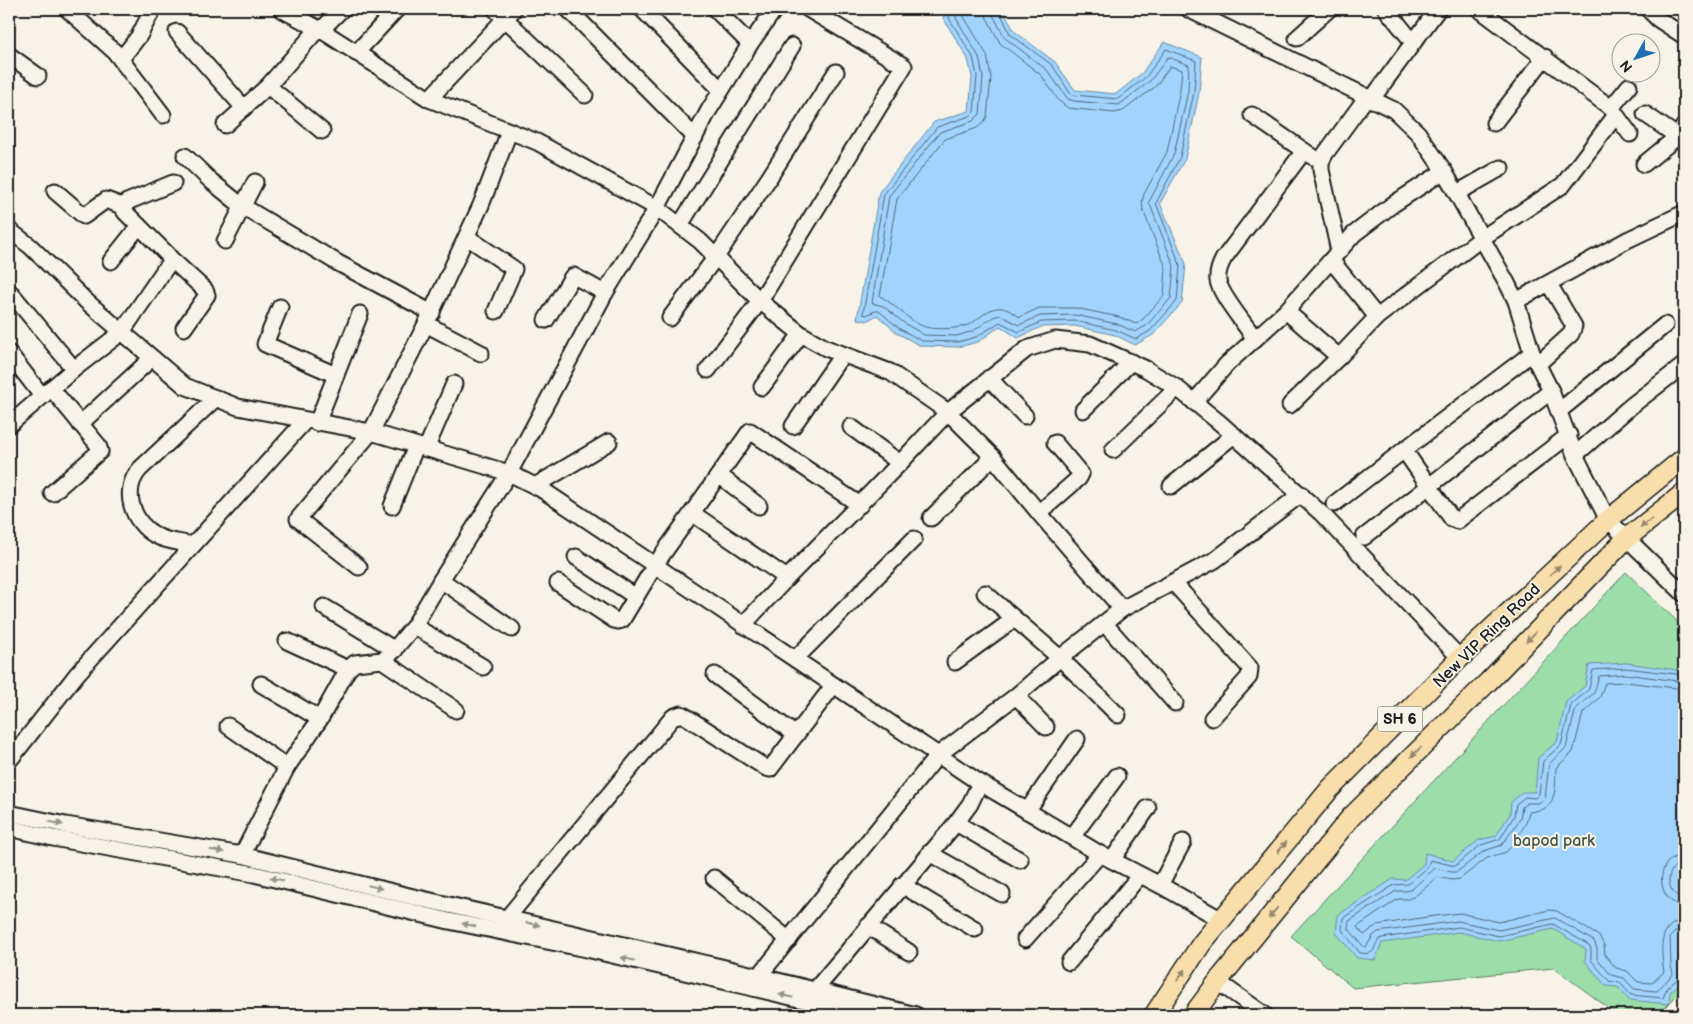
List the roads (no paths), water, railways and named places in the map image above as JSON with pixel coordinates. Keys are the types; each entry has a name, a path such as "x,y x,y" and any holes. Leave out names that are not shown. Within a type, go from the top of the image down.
{"main road":[{"name":"New VIP Ring Road","path":"1154,1015 1202,944 1330,789 1460,658 1608,520 1684,458"},
{"name":"New VIP Ring Road","path":"1193,1015 1342,827 1488,682 1627,538 1684,493"}],"street":[{"path":"67,9 121,59 163,115"},
{"path":"121,59 140,36 153,9"},
{"path":"281,9 320,30 429,99 537,142 657,208 700,241 760,301 802,334 826,348 890,372 948,412 993,457 1122,609"},
{"path":"225,125 268,86 342,9"},
{"path":"356,53 398,9"},
{"path":"568,9 695,137"},
{"path":"642,9 721,90"},
{"path":"715,9 750,44"},
{"path":"242,855 287,767 320,719 348,669 356,663 382,660 388,657 414,626 509,473 606,293 657,208 721,90 775,9"},
{"path":"708,370 760,301 904,66 808,9"},
{"path":"1297,38 1329,9"},
{"path":"1386,9 1413,42"},
{"path":"1377,317 1335,256 1321,162 1325,154 1438,9"},
{"path":"1479,9 1613,112 1630,134"},
{"path":"1648,9 1658,19 1684,36"},
{"path":"1197,11 1394,110 1418,132 1457,193 1516,301 1535,358 1551,391 1576,455 1608,520 1684,594"},
{"path":"429,99 504,12 585,95"},
{"path":"177,32 244,108"},
{"path":"680,225 792,46"},
{"path":"9,56 38,76"},
{"path":"1494,123 1545,58"},
{"path":"670,318 716,258 836,72"},
{"path":"268,86 322,131"},
{"path":"1290,405 1377,317 1482,238 1563,185 1629,86"},
{"path":"1644,164 1682,135 1645,114"},
{"path":"1252,115 1321,162"},
{"path":"359,567 298,519 371,432 429,318 467,237 509,132"},
{"path":"1255,339 1222,291 1218,281 1218,272 1224,258 1304,151"},
{"path":"185,156 211,181 242,206 429,318 481,353"},
{"path":"1457,193 1501,168"},
{"path":"1194,402 1227,364 1286,311 1354,234 1392,204 1444,171"},
{"path":"225,241 255,182"},
{"path":"122,206 127,202 173,184"},
{"path":"55,191 84,216 106,200 122,206 125,212 170,258 205,290 208,295 184,328"},
{"path":"1516,301 1627,240 1684,213"},
{"path":"111,260 139,226"},
{"path":"9,230 30,246 86,301 184,386 238,407 371,432 509,473 535,486 980,783 1106,857 1222,920"},
{"path":"467,237 514,269 496,311"},
{"path":"9,425 46,392 122,332 169,263 170,258"},
{"path":"546,320 574,276 606,293"},
{"path":"1334,504 1404,450 1571,334 1574,326 1549,284"},
{"path":"10,293 74,369"},
{"path":"280,307 265,344 336,375"},
{"path":"1286,311 1338,357"},
{"path":"9,761 77,674 193,544 311,422 336,375 360,314"},
{"path":"1559,411 1665,325"},
{"path":"762,388 802,334"},
{"path":"743,625 948,412 1027,349 1055,340 1090,344 1146,369 1177,388 1322,514 1460,658"},
{"path":"9,353 80,424 98,445 100,451 52,493"},
{"path":"793,426 842,354"},
{"path":"80,424 152,358"},
{"path":"1083,410 1131,362"},
{"path":"1576,455 1631,406 1684,365"},
{"path":"989,378 1025,416"},
{"path":"392,506 454,384"},
{"path":"1113,450 1177,388"},
{"path":"1364,537 1551,391"},
{"path":"193,544 163,539 148,530 134,513 130,504 132,479 140,469 216,398"},
{"path":"851,427 900,464"},
{"path":"558,583 614,620 618,621 625,617 655,565 750,431 860,505"},
{"path":"1404,450 1452,519 1457,521 1569,435"},
{"path":"1171,486 1234,436"},
{"path":"535,486 609,442"},
{"path":"1039,513 1079,478 1081,474 1055,443"},
{"path":"931,518 993,457"},
{"path":"719,475 759,506"},
{"path":"756,982 938,755 1016,696 1122,609 1215,560 1301,494"},
{"path":"692,513 787,578"},
{"path":"795,659 914,539"},
{"path":"576,557 636,598"},
{"path":"441,580 512,629"},
{"path":"1173,582 1250,668 1249,678 1212,718"},
{"path":"985,592 1060,658 1118,715"},
{"path":"324,607 395,650"},
{"path":"956,662 1014,619"},
{"path":"1105,624 1175,702"},
{"path":"414,626 483,667"},
{"path":"287,642 348,669"},
{"path":"382,660 456,710"},
{"path":"715,675 796,735"},
{"path":"261,684 320,719"},
{"path":"507,918 673,717 681,714 685,716 768,769 772,768 833,686"},
{"path":"1016,696 1046,727"},
{"path":"228,726 287,767"},
{"path":"1027,811 1077,739"},
{"path":"1072,837 1117,776"},
{"path":"815,990 956,823 970,804 980,783"},
{"path":"1025,938 1106,857 1148,808"},
{"path":"9,813 66,825 242,855 303,878 449,921 756,982 815,990 916,1015"},
{"path":"956,823 1020,860"},
{"path":"9,828 54,838 254,874 303,878 507,918 756,982 868,1015"},
{"path":"1160,885 1183,842"},
{"path":"929,853 1002,894"},
{"path":"1069,962 1140,875"},
{"path":"714,878 789,940"},
{"path":"902,885 975,929"},
{"path":"868,926 910,952"},
{"path":"1218,982 1265,1015"}],"water":[{"path":"946,9 1003,9 1014,31 1055,62 1075,90 1116,94 1142,73 1164,42 1202,57 1199,93 1185,159 1160,203 1186,264 1182,303 1153,335 1135,345 1115,335 1075,326 1041,327 1018,338 1000,326 978,342 958,347 921,346 897,333 877,315 867,321 857,319 879,192 934,122 969,111 972,77 968,59 943,18"},
{"path":"1627,663 1684,671 1684,872 1680,876 1684,899 1684,941 1681,941 1683,981 1670,992 1669,1004 1629,1000 1618,987 1606,986 1585,961 1586,949 1553,929 1499,941 1459,932 1382,943 1375,960 1357,958 1336,933 1338,915 1393,879 1405,880 1424,864 1425,853 1453,861 1479,840 1496,836 1510,814 1511,802 1523,792 1535,792 1538,758 1557,742 1566,702 1585,686 1589,665"}],"park label":[{"name":"bapod park","path":"1554,840"}]}
